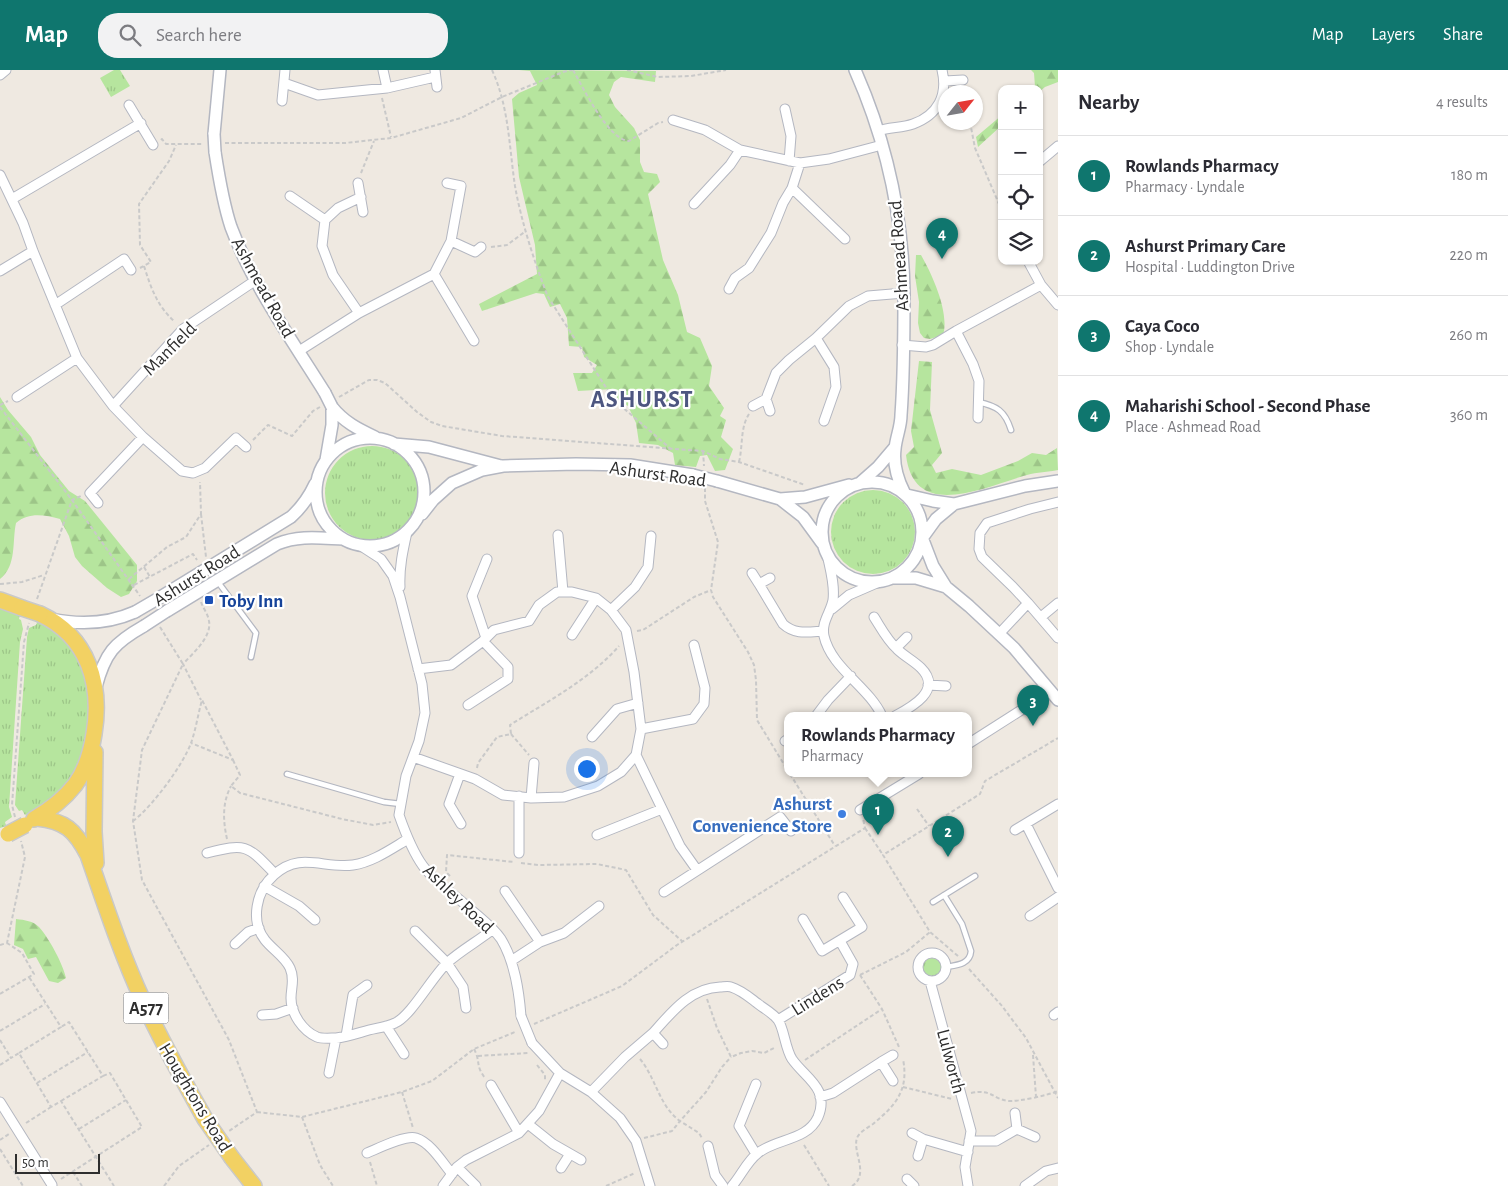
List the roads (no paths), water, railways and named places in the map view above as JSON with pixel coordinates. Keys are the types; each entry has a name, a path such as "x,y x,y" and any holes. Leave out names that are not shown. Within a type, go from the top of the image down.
{"main road":[{"name":"A577","path":"0,600 36,611 65,631 83,653 91,668 96,687 96,723 91,752 84,770 76,784 53,807 18,828"},
{"name":"Houghtons Road","path":"96,723 94,852 101,892"},
{"name":"Houghtons Road","path":"18,828 53,820 65,825 75,833 88,855 123,954 164,1044 205,1119 254,1186"}],"street":[{"path":"0,75 6,70"},
{"name":"Ashmead Road","path":"220,70 215,143 223,200 232,227 256,280 339,417 348,424 380,439"},
{"path":"282,101 285,70"},
{"path":"383,70 384,88"},
{"name":"Ashmead Road","path":"855,70 882,145 893,187 900,233 904,293 901,415 895,447 895,470 905,493"},
{"path":"878,131 890,127 913,124 926,116 941,100 945,88 942,70"},
{"path":"284,83 318,95 384,88 435,73 437,87"},
{"path":"945,81 963,80"},
{"path":"129,106 153,145"},
{"path":"785,109 791,136 789,161"},
{"path":"674,120 705,130 740,150 800,163 829,159 882,145"},
{"path":"12,199 141,123"},
{"path":"1043,159 1058,146"},
{"path":"694,204 730,165 740,150"},
{"path":"729,289 734,278 749,268 771,233 783,203 792,188 800,163"},
{"path":"0,175 23,224 77,358 113,406 143,438 182,471 193,473 204,468 236,438 246,447"},
{"path":"358,183 363,212"},
{"path":"299,351 359,314 434,274 451,241 461,186 446,183"},
{"path":"792,188 844,239"},
{"path":"290,196 324,220"},
{"path":"359,314 333,275 322,246 324,220 338,208 361,197"},
{"path":"451,241 475,252 481,247"},
{"path":"0,271 33,251"},
{"path":"55,306 124,259 130,270"},
{"path":"1030,265 1041,284 1058,306"},
{"path":"434,274 474,341"},
{"name":"Manfield","path":"113,406 182,330 256,280"},
{"path":"902,346 933,346 956,331 1041,284"},
{"path":"770,411 766,399 776,373 849,306 868,296 904,293"},
{"path":"956,331 974,364 979,380 978,418"},
{"path":"816,338 834,367 836,387 824,421"},
{"path":"17,397 77,358"},
{"path":"753,406 766,399"},
{"name":"Ashmead Road","path":"326,460 332,425 330,404"},
{"path":"98,503 90,493 143,438"},
{"path":"365,438 380,439 393,444 408,454 418,468 424,484 423,502 418,519 407,532 394,541 378,546 361,546 343,539 329,528 320,513 316,496 318,479 326,460 337,449 350,442 365,438"},
{"name":"Ashurst Road","path":"393,444 429,448 503,466"},
{"name":"Ashmead Road","path":"860,483 878,467 895,447"},
{"name":"Ashurst Road","path":"418,519 433,500 452,483 482,470 503,466 630,465 693,475 780,499 805,497 837,487 860,483"},
{"name":"Ashurst Road","path":"36,611 93,624 121,619 159,598 290,517 300,509 318,479"},
{"path":"879,712 869,696 841,666 824,637 823,631 826,617 833,602 833,583 822,533 824,517 832,502 843,490 860,483 876,481 891,485 905,493 933,501 954,504 1025,486 1058,481"},
{"path":"905,493 916,506 922,521 923,539 932,566 946,587 1014,648 1054,695 972,742"},
{"name":"Ashurst Road","path":"780,499 803,517 811,526 826,551"},
{"path":"1058,502 1030,508 987,523 980,532 979,549 982,557 1013,587 1058,638"},
{"path":"894,578 907,569 917,556 923,539 936,520 954,504"},
{"name":"Ashley Road","path":"400,597 399,575 407,532"},
{"path":"558,535 563,592"},
{"path":"611,610 635,587 648,567 650,536"},
{"name":"Ashurst Road","path":"96,687 102,665 109,653 124,639 277,544 303,537 343,539"},
{"name":"Ashley Road","path":"361,546 381,559 393,576 422,684 425,713 406,776 399,814 408,839 424,867 501,939 511,961 519,996 521,1016 532,1043 560,1073 591,1092 620,1118 636,1141 650,1186"},
{"path":"826,551 836,567 848,576 863,582 879,582"},
{"path":"468,705 508,679 508,667 485,640 472,596 487,559"},
{"path":"752,572 783,624 788,628 801,632 823,631"},
{"path":"759,584 770,578"},
{"path":"830,610 849,595 879,582 894,578 916,578 946,587"},
{"path":"413,757 475,779 503,795 531,798 564,797 598,786 621,772 636,755 641,729 634,672 626,630 611,610 596,598 572,592 557,592 539,605 529,621 494,630 485,640 451,665 418,669"},
{"path":"572,635 596,598"},
{"path":"999,634 1028,603"},
{"path":"1041,617 1058,604"},
{"path":"874,617 896,648 923,670 926,675 928,685 924,696 917,703 902,712"},
{"path":"896,648 907,637"},
{"path":"641,729 693,719 704,704 705,688 694,645"},
{"path":"819,712 851,676"},
{"path":"928,685 946,686"},
{"path":"592,737 617,708 638,703"},
{"path":"636,755 680,846 697,870"},
{"path":"531,798 534,763"},
{"path":"460,774 449,804 461,824"},
{"path":"860,810 914,777"},
{"path":"519,796 519,853"},
{"path":"1015,830 1058,804"},
{"path":"597,835 662,809"},
{"path":"664,892 780,817 791,831"},
{"path":"1026,824 1058,888"},
{"path":"408,839 366,862 353,865 300,862 291,864 275,874 264,886 256,909 259,928 264,939 291,969 293,976 291,997 299,1024 318,1037 336,1038 396,1023 411,1009 447,963 492,930"},
{"path":"207,852 238,846 251,851 275,874"},
{"path":"264,886 299,906 315,920"},
{"path":"505,891 540,942"},
{"name":"Lindens","path":"802,919 822,951 862,928 843,897"},
{"path":"1030,916 1058,897"},
{"path":"511,961 540,942 564,934 599,906"},
{"path":"235,944 248,932 259,928"},
{"path":"415,931 447,963 463,987 466,1008"},
{"name":"Lindens","path":"778,1020 850,975 853,964 840,941"},
{"name":"Lulworth","path":"946,967 943,958 934,953 929,953 918,962 921,976 930,981 971,1131 965,1167 968,1186"},
{"path":"930,981 942,978 946,967"},
{"path":"346,1036 353,995 367,985"},
{"name":"Lindens","path":"591,1092 625,1057 693,994 704,989 730,987 746,995 778,1020 792,1058 815,1083 820,1097"},
{"path":"262,1015 276,1014 293,1008"},
{"path":"386,1026 404,1054"},
{"path":"653,1033 663,1044"},
{"path":"329,1073 336,1038"},
{"path":"732,1186 756,1154 774,1144 799,1136 814,1124 818,1115 820,1097 833,1093 893,1055"},
{"path":"881,1062 892,1081"},
{"path":"443,1186 454,1171 466,1160 519,1133 539,1111 560,1073"},
{"path":"756,1084 739,1126 756,1154"},
{"path":"491,1085 519,1133"},
{"path":"0,1102 43,1162 52,1185"},
{"path":"1015,1113 1017,1129"},
{"path":"528,1124 553,1144 581,1160"},
{"path":"969,1142 996,1141 1017,1129"},
{"path":"1017,1129 1034,1137"},
{"path":"912,1134 968,1152"},
{"path":"368,1152 401,1140 415,1138 428,1145 454,1171 476,1186"},
{"path":"918,1156 923,1139"},
{"path":"708,1146 714,1175 723,1186"},
{"path":"561,1168 570,1154"},
{"path":"1025,1186 1046,1171 1058,1168"},
{"path":"906,1179 914,1186"}],"lane":[{"path":"978,402 994,406 1004,414 1012,430"},
{"path":"217,580 256,633 251,657"},
{"path":"287,774 384,802 401,804"},
{"path":"933,902 975,876"},
{"path":"944,895 962,924 971,950 971,955 964,963 946,967"}],"place":[{"name":"Maharishi School - Second Phase","path":"942,259"},
{"name":"Toby Inn","path":"209,600"},
{"name":"Caya Coco","path":"1033,726"},
{"name":"Ashurst Convenience Store","path":"842,814"},
{"name":"Rowlands Pharmacy","path":"878,835"},
{"name":"Ashurst Primary Care","path":"948,857"}],"district":[{"name":"ASHURST","path":"642,399"}]}
